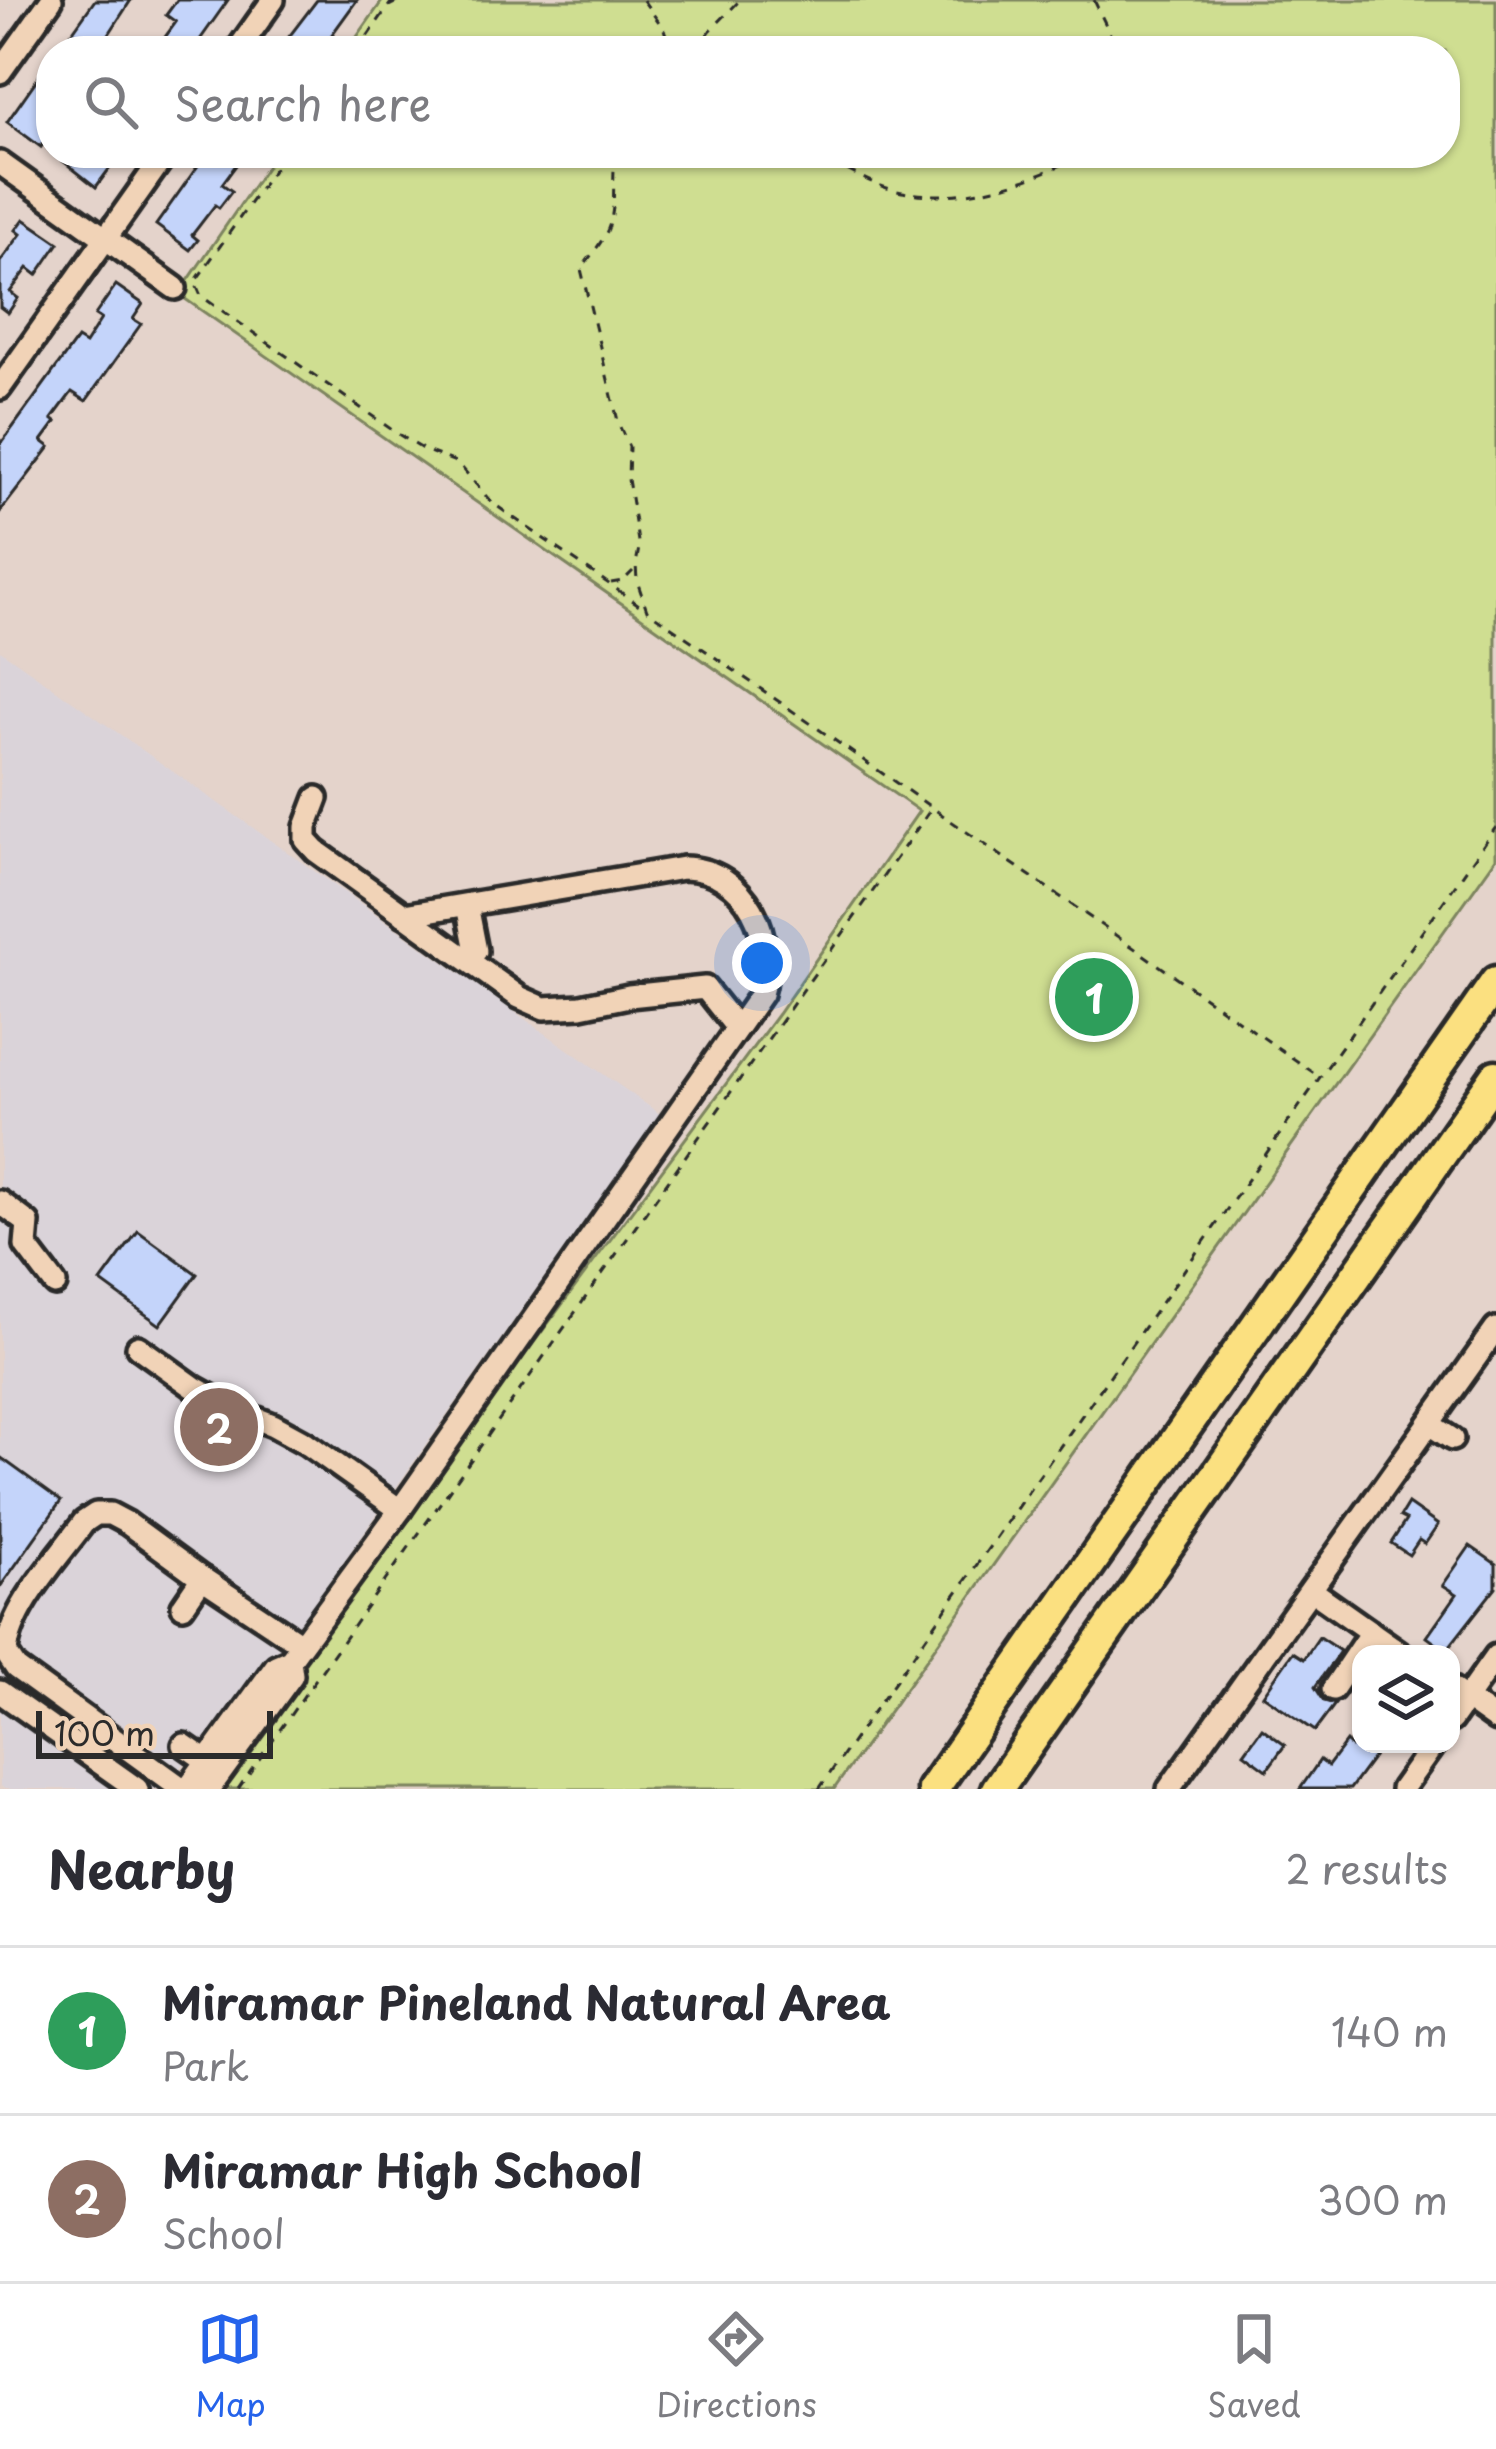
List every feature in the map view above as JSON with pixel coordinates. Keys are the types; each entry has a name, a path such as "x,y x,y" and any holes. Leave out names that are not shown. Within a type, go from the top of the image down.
{"highway":[{"path":"933,1789 1496,982"},
{"path":"997,1789 1496,1076"}],"street":[{"path":"0,72 50,0"},
{"path":"248,36 273,0"},
{"path":"0,163 175,288"},
{"path":"0,388 155,168"},
{"path":"317,798 306,840 329,862 519,997 544,1008 705,988 737,1028"},
{"path":"296,1652 127,1523 110,1514 96,1514 84,1522 17,1614 5,1653 16,1668 185,1789 276,1666 296,1652 400,1510 761,994 767,973 761,933 747,900 720,875 701,868 404,915"},
{"path":"467,904 476,951"},
{"path":"0,1202 28,1223 26,1246 55,1284"},
{"path":"1169,1789 1493,1341"},
{"path":"138,1346 235,1411 306,1443 400,1510"},
{"path":"1429,1424 1452,1438"},
{"path":"183,1606 202,1578"},
{"path":"1311,1590 1389,1645"},
{"path":"1333,1689 1371,1632"},
{"path":"209,1789 292,1675 296,1652"},
{"path":"1460,1692 1496,1657"},
{"path":"0,1692 137,1789"},
{"path":"1460,1694 1496,1720"},
{"path":"184,1745 207,1761"},
{"path":"1402,1789 1428,1753"}],"path":[{"path":"368,36 393,0"},
{"path":"388,7 401,0"},
{"path":"644,0 666,36"},
{"path":"707,36 740,0"},
{"path":"1094,0 1111,36"},
{"path":"275,168 195,282 201,296 398,434 458,463 491,502 1320,1077"},
{"path":"614,168 608,230 581,269 619,425 629,447 628,479 639,548 637,581 646,610"},
{"path":"845,168 901,191 940,194 982,192 1052,168"},
{"path":"609,584 623,580 636,568"},
{"path":"238,1789 932,808"},
{"path":"819,1789 1496,826"}],"shaded area":[{"path":"0,650 660,1114 218,1739 208,1745 199,1743 166,1789 0,1786"}],"green space":[{"path":"383,0 1496,0 1496,858 834,1789 202,1789 778,1014 919,811 175,288 185,285 266,168 1460,168 1460,36 358,36"}],"building":[{"path":"95,0 131,0 108,36 70,36"},
{"path":"177,0 228,0 203,36 166,36 176,22 166,15"},
{"path":"317,0 357,0 331,36 289,36"},
{"path":"36,80 36,143 7,122"},
{"path":"72,168 110,168 96,187"},
{"path":"196,168 234,168 222,184 232,191 192,235 198,240 190,250 156,225"},
{"path":"24,219 59,243 37,275 28,268 10,292 18,298 8,313 0,307 0,262 21,234 16,230"},
{"path":"116,285 143,304 133,319 141,324 86,401 72,392 42,441 50,447 0,512 0,445 77,339 85,344 101,319 95,315"},
{"path":"138,1231 197,1274 160,1325 101,1282"},
{"path":"0,1457 61,1501 0,1587"},
{"path":"1408,1504 1438,1525 1425,1544 1419,1540 1409,1555 1391,1543 1406,1520 1400,1517"},
{"path":"1470,1546 1496,1564 1496,1587 1451,1645 1438,1645 1427,1637 1457,1594 1443,1585"},
{"path":"1319,1637 1340,1651 1315,1687 1324,1701 1335,1704 1315,1731 1263,1695 1293,1652 1304,1659"},
{"path":"1262,1728 1285,1745 1267,1770 1244,1753"},
{"path":"1346,1742 1352,1753 1376,1753 1350,1789 1300,1789 1320,1760 1328,1766"}],"place":[{"name":"Miramar Pineland Natural Area","path":"1094,997"},
{"name":"Miramar High School","path":"219,1427"}]}
